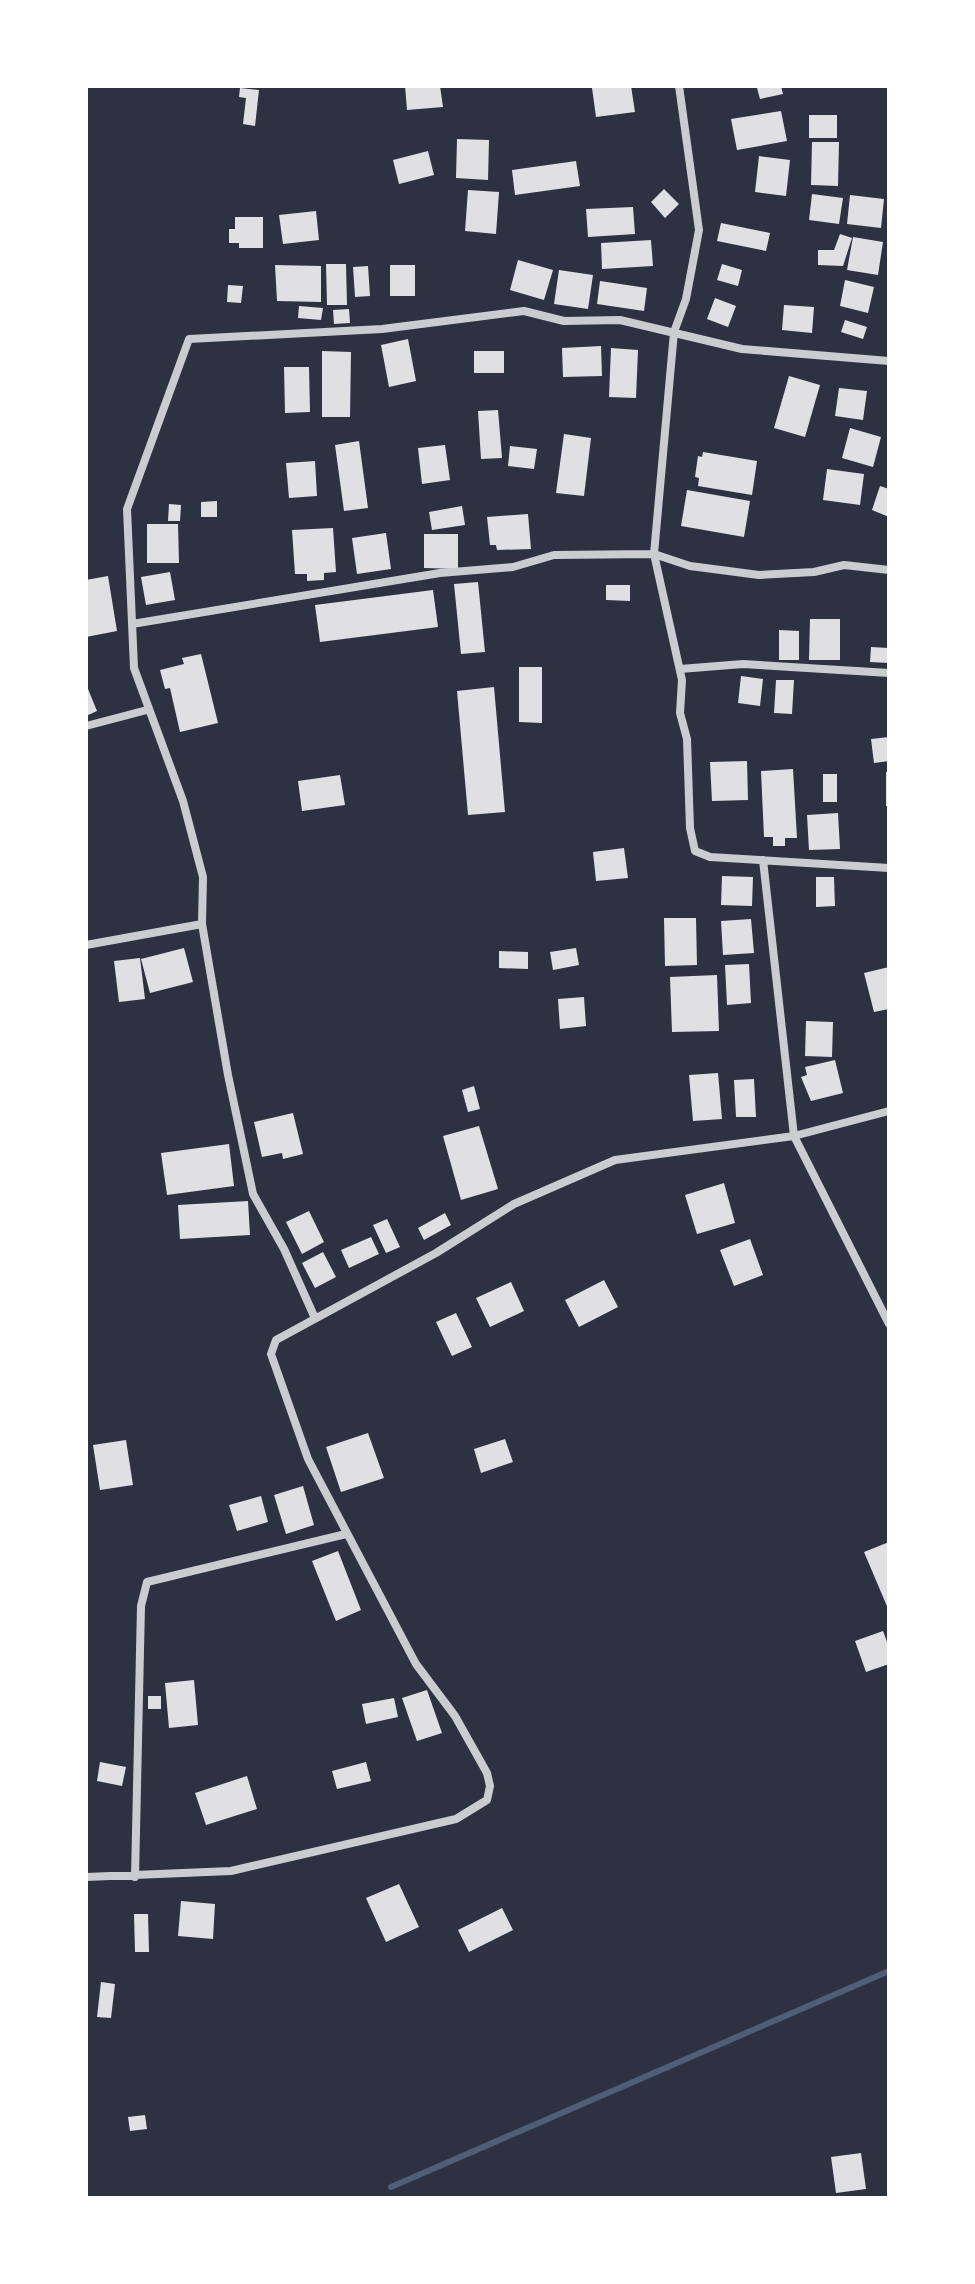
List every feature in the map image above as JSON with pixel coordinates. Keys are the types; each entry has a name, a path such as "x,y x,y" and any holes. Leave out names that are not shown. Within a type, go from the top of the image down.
{"street":[{"path":"679,86 699,230 686,299 674,332 654,554 680,669 680,713 687,739 690,828 695,851 710,857 889,868"},
{"path":"314,1316 253,1194 228,1075 202,924 203,877 183,801 134,668 127,509 189,339 382,329 524,311 564,321 620,320 742,349 889,361"},
{"path":"132,624 440,573 513,567 554,555 654,554 690,566 737,574 814,572 844,565 889,570"},
{"path":"680,669 743,664 889,673"},
{"path":"86,726 147,710"},
{"path":"763,860 794,1136 889,1324"},
{"path":"86,945 202,924"},
{"path":"86,1877 231,1871 456,1819 487,1800 490,1786 487,1773 455,1716 416,1664 308,1459 271,1354 276,1340 314,1316 436,1253 514,1204 615,1160 794,1136 889,1111"},
{"path":"135,1877 141,1606 147,1582 346,1534"}],"building":[{"path":"405,86 440,86 443,107 407,110"},
{"path":"631,86 635,112 596,117 592,88"},
{"path":"781,86 783,94 760,99 757,88"},
{"path":"240,88 259,90 255,126 243,124 246,98 239,97"},
{"path":"781,111 787,141 737,150 731,119"},
{"path":"809,115 837,115 837,138 809,138"},
{"path":"457,139 489,140 488,180 456,178"},
{"path":"812,142 839,142 838,186 811,185"},
{"path":"428,151 434,175 399,184 393,160"},
{"path":"759,156 790,160 786,196 755,192"},
{"path":"576,161 580,186 515,195 512,170"},
{"path":"664,189 679,204 665,218 651,202"},
{"path":"468,190 499,192 496,234 465,231"},
{"path":"812,194 843,198 839,224 809,220"},
{"path":"850,195 884,199 881,228 847,224"},
{"path":"633,207 635,234 588,237 586,209"},
{"path":"316,211 319,240 283,244 279,215"},
{"path":"235,217 263,217 263,248 239,248 239,243 229,243 229,229 235,229"},
{"path":"721,223 770,233 766,251 717,241"},
{"path":"840,234 852,238 843,266 818,265 818,250 834,250"},
{"path":"853,237 883,242 878,275 847,270"},
{"path":"651,240 653,266 602,269 601,243"},
{"path":"518,260 553,270 544,300 510,290"},
{"path":"326,264 346,264 347,305 327,305"},
{"path":"722,264 742,270 738,286 717,280"},
{"path":"275,265 321,266 321,302 277,301"},
{"path":"390,265 415,265 415,296 390,296"},
{"path":"368,266 370,296 355,297 353,267"},
{"path":"559,270 593,275 588,309 554,304"},
{"path":"845,280 874,287 868,313 840,306"},
{"path":"600,281 647,288 644,311 597,304"},
{"path":"228,285 243,286 241,303 227,302"},
{"path":"715,298 736,306 728,327 707,319"},
{"path":"784,305 814,307 812,333 782,330"},
{"path":"299,306 323,308 321,320 298,318"},
{"path":"349,309 350,323 334,324 333,310"},
{"path":"845,320 867,327 863,339 841,332"},
{"path":"408,339 416,381 389,387 381,345"},
{"path":"601,346 602,376 563,377 562,348"},
{"path":"611,348 638,350 636,398 609,397"},
{"path":"322,351 351,352 350,417 322,417"},
{"path":"474,351 504,351 504,373 474,373"},
{"path":"284,367 309,367 310,412 285,413"},
{"path":"789,376 820,385 805,437 774,428"},
{"path":"839,388 867,391 863,420 835,416"},
{"path":"498,410 502,458 481,459 478,411"},
{"path":"850,428 881,437 873,467 842,458"},
{"path":"564,434 591,438 584,496 556,493"},
{"path":"359,441 368,508 344,511 335,445"},
{"path":"445,445 450,480 422,484 418,448"},
{"path":"510,446 537,449 534,469 508,466"},
{"path":"703,452 757,461 752,495 698,486 699,478 695,477 698,456 702,457"},
{"path":"315,461 317,496 289,498 286,463"},
{"path":"827,469 864,474 860,505 823,500"},
{"path":"880,486 889,489 889,517 872,510"},
{"path":"687,490 750,501 744,537 681,526"},
{"path":"217,501 217,517 201,517 201,502"},
{"path":"169,504 181,505 180,521 168,521"},
{"path":"462,506 465,525 432,530 429,512"},
{"path":"528,514 531,549 497,550 496,545 490,545 487,517"},
{"path":"147,524 178,524 179,563 147,563"},
{"path":"333,528 336,572 324,573 324,580 307,581 307,574 295,574 292,530"},
{"path":"386,533 391,569 357,574 352,538"},
{"path":"424,534 458,534 458,569 424,568"},
{"path":"170,572 175,600 146,605 141,577"},
{"path":"108,576 117,631 86,637 86,580"},
{"path":"478,582 485,652 461,654 454,584"},
{"path":"606,585 630,585 630,601 606,600"},
{"path":"433,590 438,627 320,642 315,605"},
{"path":"810,619 840,619 840,660 809,660"},
{"path":"779,630 799,631 799,660 779,660"},
{"path":"871,647 889,648 889,663 870,662"},
{"path":"201,654 218,723 180,732 170,688 165,689 160,670 184,664 182,658"},
{"path":"519,667 542,667 542,723 519,722"},
{"path":"741,676 763,679 760,706 738,703"},
{"path":"776,680 794,680 792,714 774,713"},
{"path":"86,684 97,711 86,716"},
{"path":"494,687 505,812 468,815 457,691"},
{"path":"889,737 889,761 874,763 871,739"},
{"path":"747,761 748,800 712,801 710,762"},
{"path":"793,769 797,838 785,838 785,846 773,846 773,837 764,837 761,771"},
{"path":"886,772 889,772 889,806 886,806"},
{"path":"823,774 837,774 837,802 823,802"},
{"path":"340,775 345,805 302,811 298,781"},
{"path":"838,813 840,849 809,850 807,815"},
{"path":"624,848 628,878 596,881 593,852"},
{"path":"722,876 753,877 752,906 721,905"},
{"path":"816,877 834,877 835,906 816,907"},
{"path":"664,918 696,918 697,965 665,966"},
{"path":"751,919 754,953 723,955 721,921"},
{"path":"184,948 193,982 150,993 141,959"},
{"path":"576,948 579,965 553,970 550,952"},
{"path":"499,951 528,952 528,969 499,968"},
{"path":"140,958 145,999 119,1002 114,961"},
{"path":"749,964 751,1003 727,1005 725,965"},
{"path":"889,967 889,1009 874,1012 864,973"},
{"path":"717,975 719,1031 672,1032 670,977"},
{"path":"584,997 586,1026 560,1029 558,999"},
{"path":"806,1021 833,1022 832,1057 805,1056"},
{"path":"835,1060 843,1093 811,1101 801,1077 807,1075 805,1067"},
{"path":"718,1073 722,1119 693,1121 689,1075"},
{"path":"754,1079 756,1117 736,1117 734,1080"},
{"path":"474,1086 480,1109 468,1112 462,1090"},
{"path":"293,1113 303,1154 283,1159 282,1153 262,1157 254,1122"},
{"path":"479,1126 498,1189 461,1200 443,1136"},
{"path":"229,1144 234,1186 167,1195 161,1153"},
{"path":"724,1183 735,1223 697,1234 685,1195"},
{"path":"248,1201 250,1235 180,1239 178,1205"},
{"path":"309,1211 324,1242 302,1254 286,1222"},
{"path":"445,1213 451,1225 424,1240 418,1228"},
{"path":"387,1219 400,1247 386,1253 373,1225"},
{"path":"371,1237 379,1254 349,1268 341,1250"},
{"path":"750,1239 763,1275 734,1286 720,1250"},
{"path":"323,1252 336,1277 315,1288 302,1263"},
{"path":"604,1280 618,1307 579,1327 565,1300"},
{"path":"511,1282 524,1311 490,1327 476,1298"},
{"path":"456,1313 472,1347 452,1356 436,1322"},
{"path":"368,1433 384,1478 341,1492 326,1447"},
{"path":"505,1439 513,1462 481,1473 474,1449"},
{"path":"126,1440 133,1485 100,1490 93,1445"},
{"path":"303,1486 314,1525 286,1534 274,1495"},
{"path":"261,1496 268,1522 237,1531 229,1505"},
{"path":"889,1542 889,1611 864,1552"},
{"path":"338,1551 361,1610 336,1621 312,1561"},
{"path":"883,1631 889,1647 889,1664 866,1672 855,1641"},
{"path":"194,1680 198,1725 169,1728 165,1683"},
{"path":"427,1690 442,1733 417,1741 402,1698"},
{"path":"148,1696 161,1696 161,1709 148,1709"},
{"path":"394,1698 398,1717 366,1724 362,1704"},
{"path":"100,1762 126,1767 122,1786 97,1781"},
{"path":"366,1762 371,1781 337,1789 332,1771"},
{"path":"247,1776 257,1809 206,1825 195,1793"},
{"path":"399,1884 419,1927 386,1942 366,1898"},
{"path":"181,1901 215,1904 213,1939 178,1936"},
{"path":"502,1908 513,1930 469,1952 458,1930"},
{"path":"134,1914 148,1914 149,1952 135,1952"},
{"path":"101,1982 115,1984 111,2018 97,2017"},
{"path":"145,2115 147,2129 130,2131 128,2117"},
{"path":"861,2153 866,2189 836,2193 831,2157"}],"waterway":[{"path":"391,2187 889,1971"}]}
